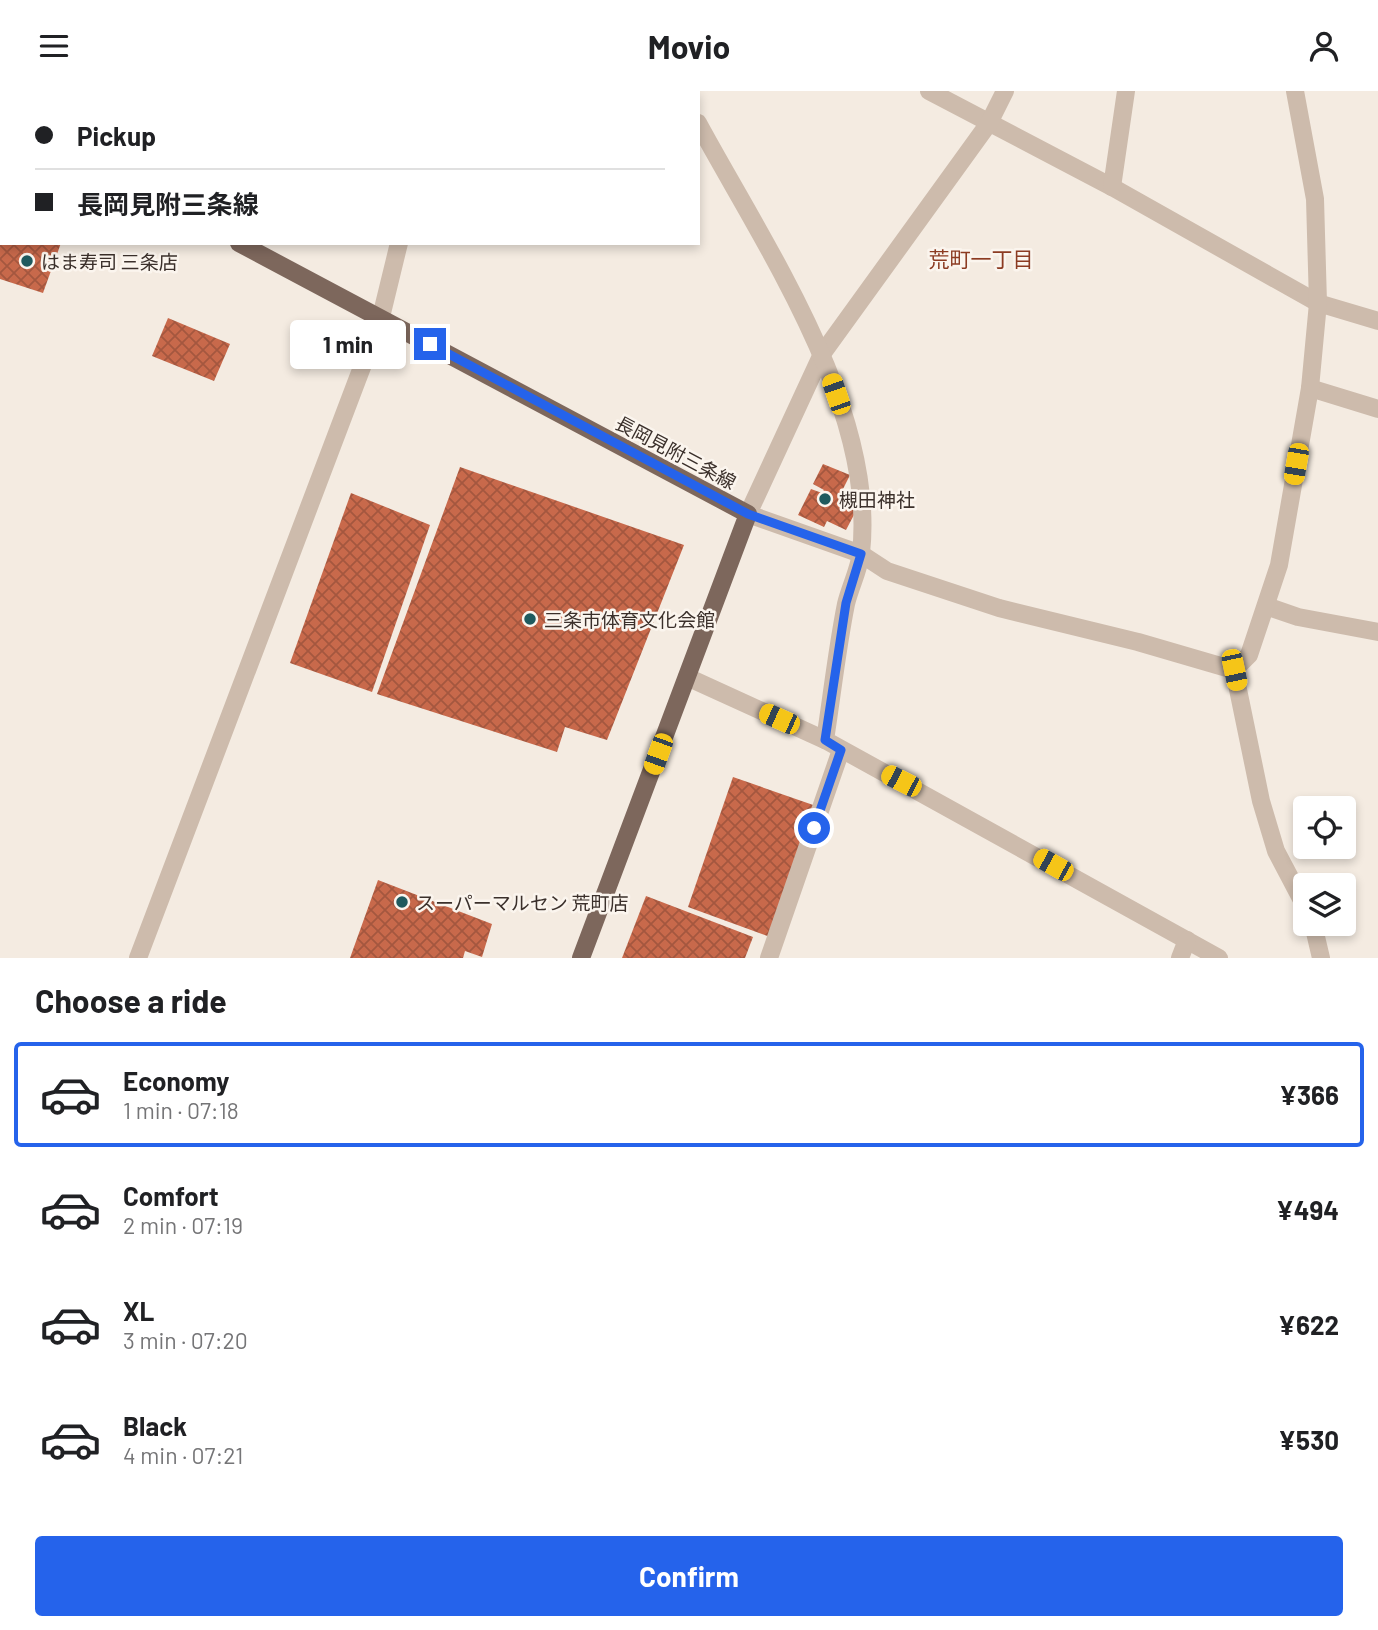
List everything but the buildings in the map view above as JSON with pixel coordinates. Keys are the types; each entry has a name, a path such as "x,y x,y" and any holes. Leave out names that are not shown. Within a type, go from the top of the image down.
{"main road":[{"name":"長岡見附三条線","path":"243,245 748,514 582,958"}],"street":[{"path":"929,91 1112,187 1318,303 1378,321"},
{"path":"1005,91 989,123 822,355 748,514 861,554 887,571 999,608 1234,670"},
{"path":"1112,187 1126,91"},
{"path":"1234,670 1249,655 1279,565 1310,389 1318,303 1315,199 1295,91"},
{"path":"700,127 822,355 850,434 861,497 861,554 846,603 825,740"},
{"path":"138,958 381,317 399,245"},
{"path":"1310,389 1378,409"},
{"path":"1266,606 1298,617 1378,632"},
{"path":"1234,670 1261,801 1276,851 1293,883"},
{"path":"687,677 825,740 1219,958"},
{"path":"769,958 841,750"},
{"path":"1316,936 1321,958"},
{"path":"1180,958 1187,940"}],"place":[{"name":"はま寿司 三条店","path":"27,261"},
{"name":"槻田神社","path":"825,499"},
{"name":"三条市体育文化会館","path":"530,619"},
{"name":"スーパーマルセン 荒町店","path":"402,902"}],"district":[{"name":"荒町一丁目","path":"981,258"}],"route":[{"path":"430,344 748,514 861,554 846,603 825,740 841,750 814,828"}]}
